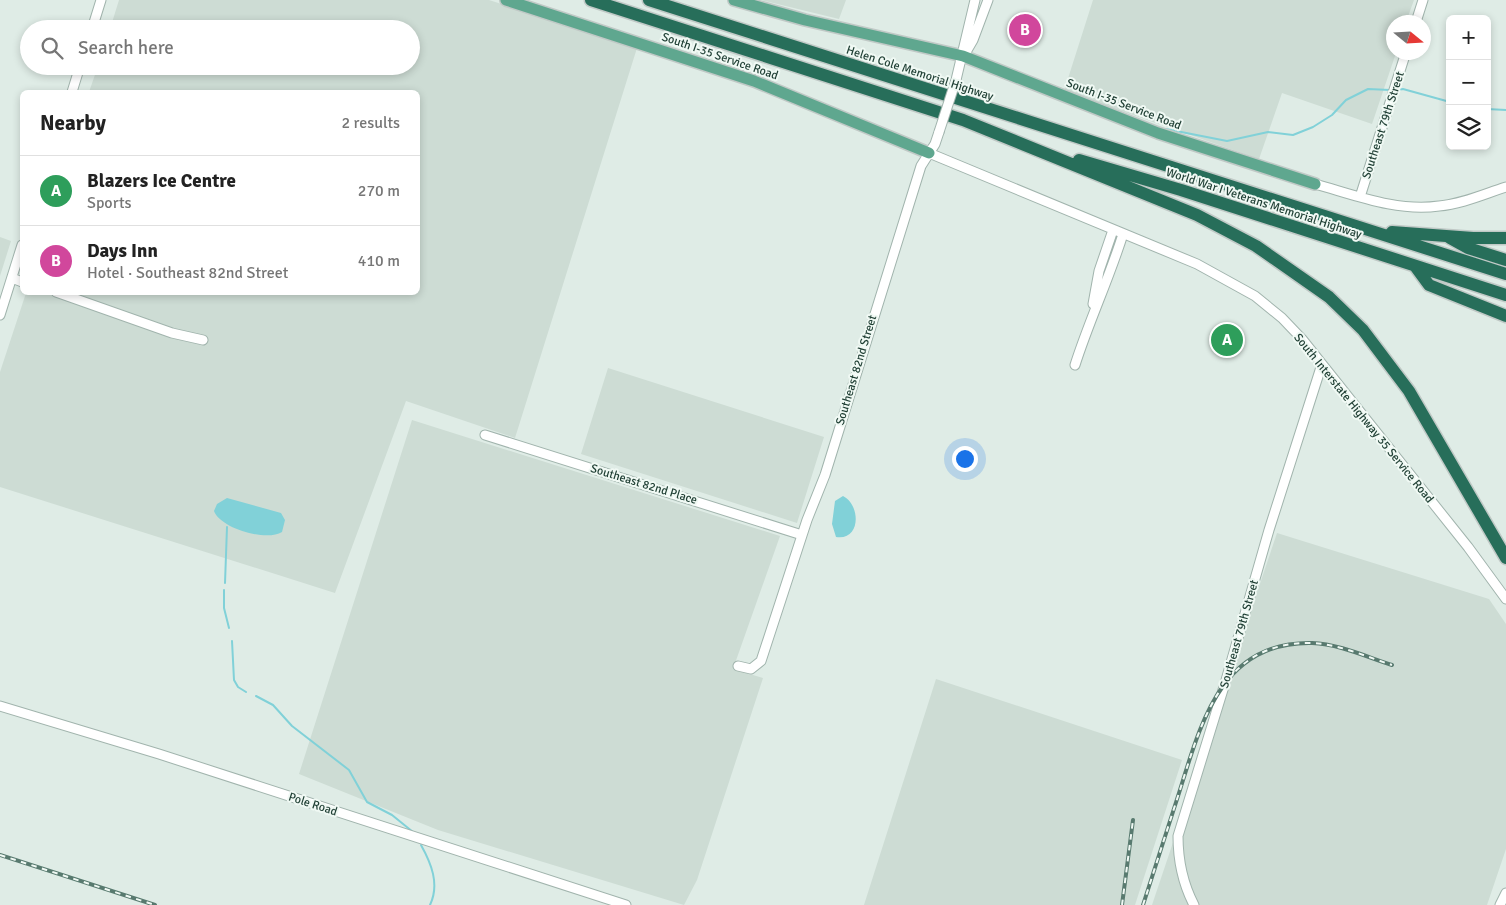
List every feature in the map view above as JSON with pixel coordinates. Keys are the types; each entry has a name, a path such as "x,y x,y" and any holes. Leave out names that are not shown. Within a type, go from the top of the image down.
{"highway":[{"path":"590,0 963,120 1197,215 1256,246 1330,297 1363,330 1410,391 1506,558"},
{"name":"Helen Cole Memorial Highway","path":"648,0 1183,172"},
{"name":"World War I Veterans Memorial Highway","path":"1012,140 1181,190 1506,295"},
{"name":"World War I Veterans Memorial Highway","path":"1183,172 1506,274"},
{"path":"1369,230 1506,238"},
{"path":"1447,236 1468,248 1506,260"},
{"path":"1415,266 1429,285 1506,316"}],"main road":[{"name":"South I-35 Service Road","path":"506,0 754,81 929,153"},
{"name":"South I-35 Service Road","path":"734,0 805,20 963,56 1158,132 1315,184"}],"street":[{"path":"95,20 101,0"},
{"name":"Southeast 82nd Street","path":"738,666 751,669 761,662 802,535 825,475 921,166 940,132 963,56 975,0"},
{"name":"Southeast 82nd Street","path":"963,56 973,40 988,0"},
{"path":"1418,15 1423,0"},
{"name":"Southeast 79th Street","path":"1360,197 1403,60"},
{"path":"73,90 77,75"},
{"name":"South I-35 Service Road","path":"929,153 1197,264"},
{"name":"South I-35 Service Road","path":"1315,184 1360,197 1406,207 1439,206 1506,187"},
{"path":"1075,365 1090,318 1099,271 1113,230"},
{"path":"1090,318 1110,275 1123,234"},
{"path":"0,315 20,252"},
{"name":"South Interstate Highway 35 Service Road","path":"1197,264 1255,296 1282,318 1322,364 1468,547 1506,599"},
{"path":"12,278 20,281"},
{"path":"64,295 172,333 203,340"},
{"name":"Southeast 79th Street","path":"1194,905 1182,878 1178,858 1178,836 1226,680 1266,539 1322,364"},
{"name":"Southeast 82nd Place","path":"485,434 802,535"},
{"name":"Pole Road","path":"0,706 159,754 626,905"},
{"path":"1500,905 1506,893"}],"shaded area":[{"path":"119,0 489,0 637,48 515,438 406,401 335,593 0,487 0,372 25,295 420,295 420,90 90,90 95,75 420,75 420,20 113,20"},
{"path":"761,0 846,0 839,19"},
{"path":"1093,0 1414,0 1409,15 1386,15 1386,60 1394,60 1372,124 1282,93 1259,159 1064,91"},
{"path":"0,237 11,241 0,276"},
{"path":"608,368 824,437 797,523 581,454"},
{"path":"412,420 780,536 733,669 763,678 697,880 684,905 438,830 299,774"},
{"path":"1277,533 1489,599 1506,624 1506,849 1487,905 1152,905"},
{"path":"936,679 1182,760 1135,905 864,905"}],"water":[{"path":"843,496 853,507 856,521 850,534 844,537 836,537 832,524 835,501"},
{"path":"227,498 281,513 285,520 282,532 275,535 255,534 244,532 225,523 214,511 217,504"}],"waterway":[{"path":"1166,129 1227,141 1268,132 1293,135 1313,127 1332,115 1346,100 1368,89 1390,90"},
{"path":"1398,90 1403,89 1446,101"},
{"path":"1491,109 1506,110"},
{"path":"225,583 227,527"},
{"path":"224,590 224,608 229,628"},
{"path":"232,641 234,680 238,687 246,692"},
{"path":"256,696 273,705 292,726 349,770 367,802 392,815 413,832"},
{"path":"421,845 433,874 434,889 430,905"}],"railway":[{"path":"1143,905 1196,740 1207,714 1220,691 1236,671 1256,656 1281,646 1312,643 1343,648 1392,665"},
{"path":"1122,905 1133,820"},
{"path":"0,855 155,905"}],"place":[{"name":"Days Inn","path":"1025,30"},
{"name":"Blazers Ice Centre","path":"1227,340"}]}
